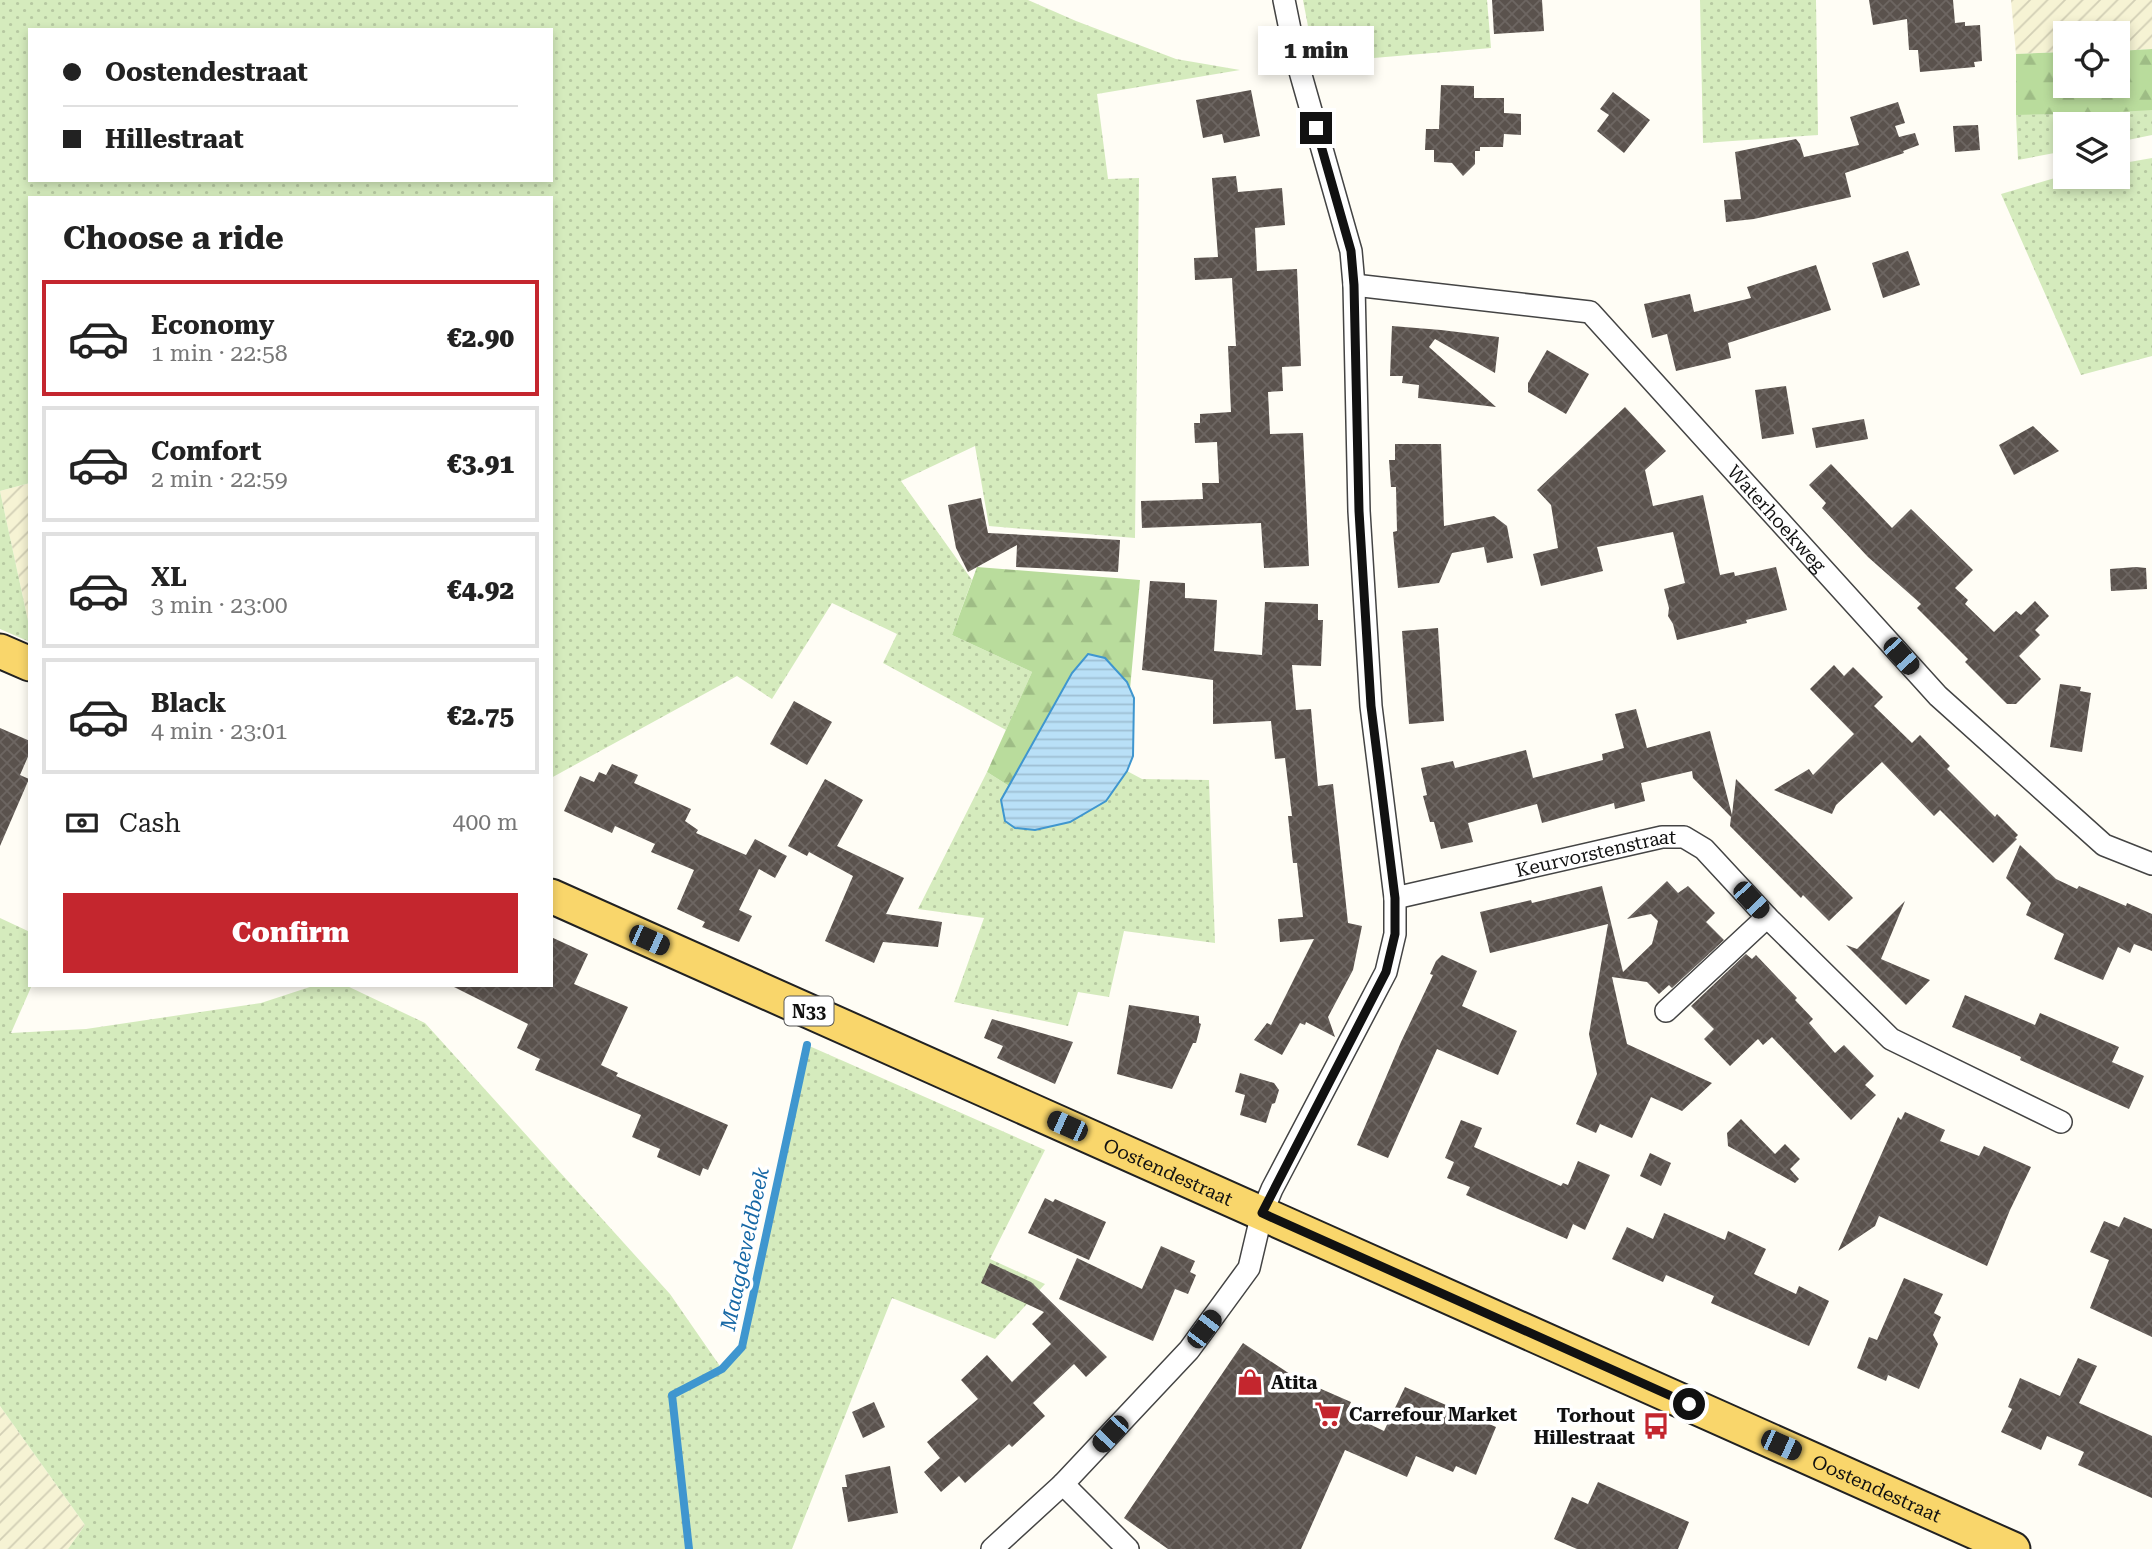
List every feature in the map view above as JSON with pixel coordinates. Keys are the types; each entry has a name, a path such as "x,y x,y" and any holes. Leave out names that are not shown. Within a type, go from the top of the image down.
{"main road":[{"path":"0,651 28,663"},
{"name":"Oostendestraat","path":"553,897 2014,1549"}],"street":[{"path":"992,1549 1063,1484 1189,1350 1249,1268 1262,1213 1386,972 1395,934 1395,898 1371,706 1359,511 1351,251 1296,54 1284,0"},
{"name":"Waterhoekweg","path":"1354,285 1590,312 1938,696 2104,845 2152,864"},
{"name":"Keurvorstenstraat","path":"1395,898 1662,837 1684,837 1704,849 1767,917 1891,1039 2061,1122"},
{"path":"1666,1011 1767,917"},
{"path":"1063,1484 1128,1549"}],"shaded area":[{"path":"2011,0 2152,0 2152,49 2130,50 2130,21 2053,21 2053,52 2016,54"},
{"path":"28,484 28,621 0,491"},
{"path":"0,1406 85,1525 68,1549 0,1549"}],"green space":[{"path":"0,0 1028,0 1176,59 1240,70 1097,94 1108,179 1139,178 1135,538 989,526 975,446 901,481 972,580 952,635 1032,672 1006,730 883,663 897,634 832,603 772,699 737,676 553,777 553,196 28,196 28,484 0,491"},
{"path":"1303,0 1487,0 1491,48 1315,63"},
{"path":"1700,0 1816,0 1818,135 1703,143"},
{"path":"2152,49 2152,110 2016,115 2016,54 2053,52 2053,98 2130,98 2130,50"},
{"path":"2152,110 2152,135 2130,140 2130,112 2103,112"},
{"path":"2053,114 2053,153 2018,160 2016,115"},
{"path":"2152,158 2152,356 2081,375 2001,194 2053,179 2053,189 2130,189 2130,162"},
{"path":"0,491 28,621 28,641 0,629"},
{"path":"977,567 1140,580 1130,689 1126,682 1088,654 1072,673 1009,786 987,772 1032,672 952,635"},
{"path":"1127,771 1142,779 1209,780 1215,943 1124,931 1109,997 1078,992 1068,1026 954,1002 984,918 918,909 987,772 1009,786 1001,800 1105,802"},
{"path":"0,918 28,931 28,987 31,987 11,1033 86,1029 261,1003 310,987 349,987 425,1023 670,1294 722,1369 742,1347 807,1045 1045,1150 990,1259 1045,1284 995,1339 892,1298 792,1549 68,1549 85,1525 0,1406"}],"water":[{"path":"1088,654 1105,658 1127,682 1134,698 1133,756 1127,771 1106,801 1070,822 1035,830 1015,828 1005,821 1001,800 1072,673"}],"building":[{"path":"1492,0 1542,0 1544,31 1494,34"},
{"path":"1869,0 1953,0 1955,23 1965,22 1965,26 1980,25 1982,61 1974,62 1975,67 1920,72 1918,50 1909,50 1907,19 1873,25"},
{"path":"1441,85 1474,86 1474,98 1504,98 1504,113 1521,114 1521,135 1504,134 1503,147 1480,147 1480,151 1475,151 1475,164 1463,176 1452,163 1434,162 1434,150 1425,150 1426,129 1439,129"},
{"path":"1251,90 1260,136 1224,143 1222,134 1203,138 1196,100"},
{"path":"1613,92 1650,120 1624,153 1597,131 1609,115 1600,109"},
{"path":"1898,102 1905,123 1895,126 1899,137 1915,133 1919,145 1903,151 1904,153 1845,173 1851,197 1754,219 1726,222 1724,200 1741,199 1735,152 1796,139 1804,157 1859,145 1850,117"},
{"path":"1978,125 1980,150 1955,152 1953,126"},
{"path":"1236,176 1238,192 1282,188 1285,225 1255,228 1257,271 1297,269 1301,366 1282,367 1283,391 1268,392 1270,434 1303,433 1309,566 1264,568 1261,523 1142,528 1141,501 1203,499 1202,483 1219,483 1217,442 1195,443 1194,423 1200,423 1200,414 1231,412 1228,346 1236,346 1232,278 1195,280 1194,258 1218,257 1212,178"},
{"path":"1908,251 1920,285 1883,298 1872,263"},
{"path":"1816,265 1831,310 1728,343 1731,358 1676,371 1667,334 1652,338 1644,304 1690,294 1694,312 1751,298 1747,287"},
{"path":"1392,326 1499,337 1495,373 1435,339 1429,347 1496,407 1418,398 1419,385 1402,383 1403,376 1390,376"},
{"path":"1547,350 1589,374 1566,414 1528,392 1528,383"},
{"path":"1786,386 1794,434 1762,439 1755,390"},
{"path":"1625,407 1666,451 1645,470 1653,506 1703,495 1720,575 1734,572 1735,576 1776,567 1787,610 1677,640 1668,616 1669,608 1664,589 1685,583 1673,532 1597,547 1603,571 1541,586 1533,554 1558,548 1551,505 1537,490"},
{"path":"1864,419 1868,439 1816,448 1812,428"},
{"path":"2033,426 2059,451 2014,475 1999,445"},
{"path":"1395,444 1441,444 1444,526 1494,516 1507,526 1513,558 1487,563 1484,547 1452,553 1439,583 1398,588 1393,532 1397,531 1396,487 1391,487 1389,460 1395,460"},
{"path":"1831,464 1892,528 1911,509 1973,570 1955,588 1968,600 1965,604 1994,632 2016,611 2021,615 2035,601 2049,616 2035,630 2040,635 2019,656 2041,679 2016,704 2007,704 1965,662 1968,659 1917,608 1921,604 1868,557 1822,508 1826,503 1809,485"},
{"path":"981,498 988,533 1120,540 1118,572 1016,567 1017,545 968,572 956,548 948,505"},
{"path":"2146,568 2147,589 2111,591 2110,569"},
{"path":"1150,581 1185,583 1185,598 1217,600 1214,651 1262,655 1265,602 1318,604 1318,620 1323,620 1321,666 1292,665 1296,710 1311,709 1318,786 1333,784 1348,923 1362,926 1353,970 1328,1017 1335,1037 1306,1022 1305,1025 1300,1023 1282,1055 1254,1040 1267,1023 1271,1025 1314,939 1280,942 1278,919 1303,917 1297,863 1293,863 1288,816 1292,816 1285,758 1275,759 1271,721 1213,724 1213,680 1142,670"},
{"path":"1438,628 1444,721 1409,724 1402,631"},
{"path":"1834,665 1844,676 1853,667 1883,697 1874,706 1912,743 1920,735 1950,766 1947,769 1995,817 1997,814 2018,835 1993,863 1940,810 1934,816 1882,762 1836,805 1832,814 1774,790 1809,769 1813,775 1854,734 1810,689"},
{"path":"2060,684 2081,687 2080,691 2091,693 2082,752 2050,747"},
{"path":"794,701 832,722 807,765 770,744"},
{"path":"1636,709 1647,748 1710,731 1732,815 1736,779 1853,898 1829,921 1803,895 1801,898 1730,826 1731,817 1693,778 1692,771 1641,783 1645,801 1615,809 1614,803 1542,823 1537,804 1468,823 1473,842 1441,849 1423,796 1427,795 1421,768 1453,761 1455,768 1526,750 1533,778 1603,760 1602,754 1624,748 1615,714"},
{"path":"0,728 28,740 28,757 20,775 28,779 28,781 0,846"},
{"path":"612,764 638,775 634,783 691,809 685,821 698,830 696,833 746,855 755,839 787,856 775,878 759,869 739,910 752,916 739,942 702,927 705,922 677,909 694,870 651,852 655,844 615,826 612,833 564,811 580,776 594,782 599,772 606,775"},
{"path":"825,779 863,800 837,846 904,878 886,914 942,922 938,947 883,942 874,963 825,941 853,876 809,852 807,856 788,846"},
{"path":"2020,845 2056,879 2077,889 2079,886 2152,914 2152,951 2134,944 2130,953 2118,947 2103,980 2054,959 2064,934 2026,915 2031,903 2006,878"},
{"path":"1667,881 1678,893 1688,886 1715,913 1706,922 1724,940 1672,988 1669,985 1659,994 1647,982 1612,977 1627,1044 1712,1083 1682,1111 1651,1097 1632,1138 1600,1124 1596,1133 1576,1124 1597,1074 1589,1034 1608,924 1490,953 1480,912 1602,886 1623,972 1652,944 1658,921 1651,914 1627,919"},
{"path":"1905,901 1881,959 1930,980 1906,1005 1846,945 1857,949"},
{"path":"553,938 588,954 574,984 628,1007 601,1065 618,1073 616,1076 728,1125 708,1170 703,1168 700,1176 657,1157 660,1149 632,1137 641,1115 535,1070 540,1059 517,1048 528,1024 454,987 553,987"},
{"path":"1746,954 1752,959 1756,955 1797,998 1795,1000 1813,1019 1809,1023 1835,1053 1844,1045 1874,1076 1865,1085 1876,1095 1851,1120 1772,1037 1763,1045 1758,1039 1730,1066 1704,1039 1714,1029 1691,1006"},
{"path":"1442,955 1477,971 1462,1006 1517,1031 1498,1075 1437,1049 1388,1158 1357,1145 1433,975 1430,974"},
{"path":"1965,995 2035,1025 2040,1013 2119,1047 2112,1062 2144,1076 2129,1109 1952,1027"},
{"path":"1129,1005 1199,1016 1201,1024 1196,1043 1193,1043 1172,1089 1117,1074"},
{"path":"992,1019 1073,1042 1055,1084 997,1058 1003,1046 984,1038"},
{"path":"1240,1073 1274,1083 1279,1090 1266,1123 1240,1115 1245,1095 1235,1092"},
{"path":"1905,1112 1945,1130 1940,1141 1979,1156 1984,1146 2031,1167 1987,1266 1879,1216 1875,1226 1838,1251 1898,1117 1901,1120"},
{"path":"1741,1119 1775,1154 1785,1144 1800,1159 1790,1169 1799,1179 1795,1183 1728,1146 1727,1133"},
{"path":"1461,1120 1482,1128 1474,1147 1561,1186 1563,1183 1568,1185 1578,1161 1610,1175 1585,1230 1573,1224 1567,1239 1466,1195 1470,1187 1447,1178 1454,1162 1445,1158"},
{"path":"1650,1153 1671,1163 1661,1186 1640,1176"},
{"path":"1045,1198 1053,1202 1055,1199 1106,1222 1089,1260 1028,1233"},
{"path":"1664,1213 1725,1240 1728,1231 1766,1249 1754,1274 1796,1294 1799,1286 1829,1301 1809,1346 1711,1303 1714,1296 1666,1275 1663,1282 1612,1259 1627,1227 1653,1239"},
{"path":"2124,1217 2152,1229 2152,1337 2090,1308 2109,1260 2090,1252 2104,1221 2119,1227"},
{"path":"1161,1246 1195,1261 1190,1272 1196,1275 1188,1294 1175,1289 1153,1341 1059,1299 1077,1258 1142,1289"},
{"path":"990,1263 1031,1282 1107,1357 1086,1377 1074,1364 1033,1403 1045,1416 1012,1447 1009,1444 965,1483 959,1476 941,1492 924,1472 940,1458 927,1442 978,1399 961,1380 987,1355 1012,1382 1051,1344 1032,1324 1044,1312 981,1283"},
{"path":"1904,1278 1943,1294 1934,1313 1941,1317 1933,1335 1938,1344 1919,1389 1888,1375 1886,1381 1857,1368 1869,1337 1877,1340"},
{"path":"1243,1343 1296,1378 1351,1402 1346,1413 1384,1431 1405,1387 1496,1427 1476,1475 1456,1466 1453,1472 1416,1456 1407,1477 1345,1450 1301,1549 1168,1549 1124,1518"},
{"path":"2078,1358 2097,1366 2079,1403 2152,1436 2152,1498 2078,1465 2084,1452 2047,1436 2041,1450 2001,1432 2012,1409 2008,1407 2020,1378 2060,1396"},
{"path":"874,1402 885,1427 863,1438 852,1412"},
{"path":"890,1466 898,1513 848,1522 842,1487 847,1487 845,1475"},
{"path":"1598,1482 1689,1522 1678,1549 1577,1549 1554,1539 1572,1497 1588,1504"}],"waterway":[{"name":"Maagdeveldbeek","path":"689,1549 672,1395 722,1369 742,1347 807,1045"}],"place":[{"name":"Atita","path":"1250,1382"},
{"name":"Carrefour Market","path":"1328,1414"},
{"name":"Torhout Hillestraat","path":"1656,1426"}],"route":[{"path":"1316,128 1351,251 1359,511 1371,706 1395,898 1395,934 1386,972 1262,1213 1689,1404"}]}
